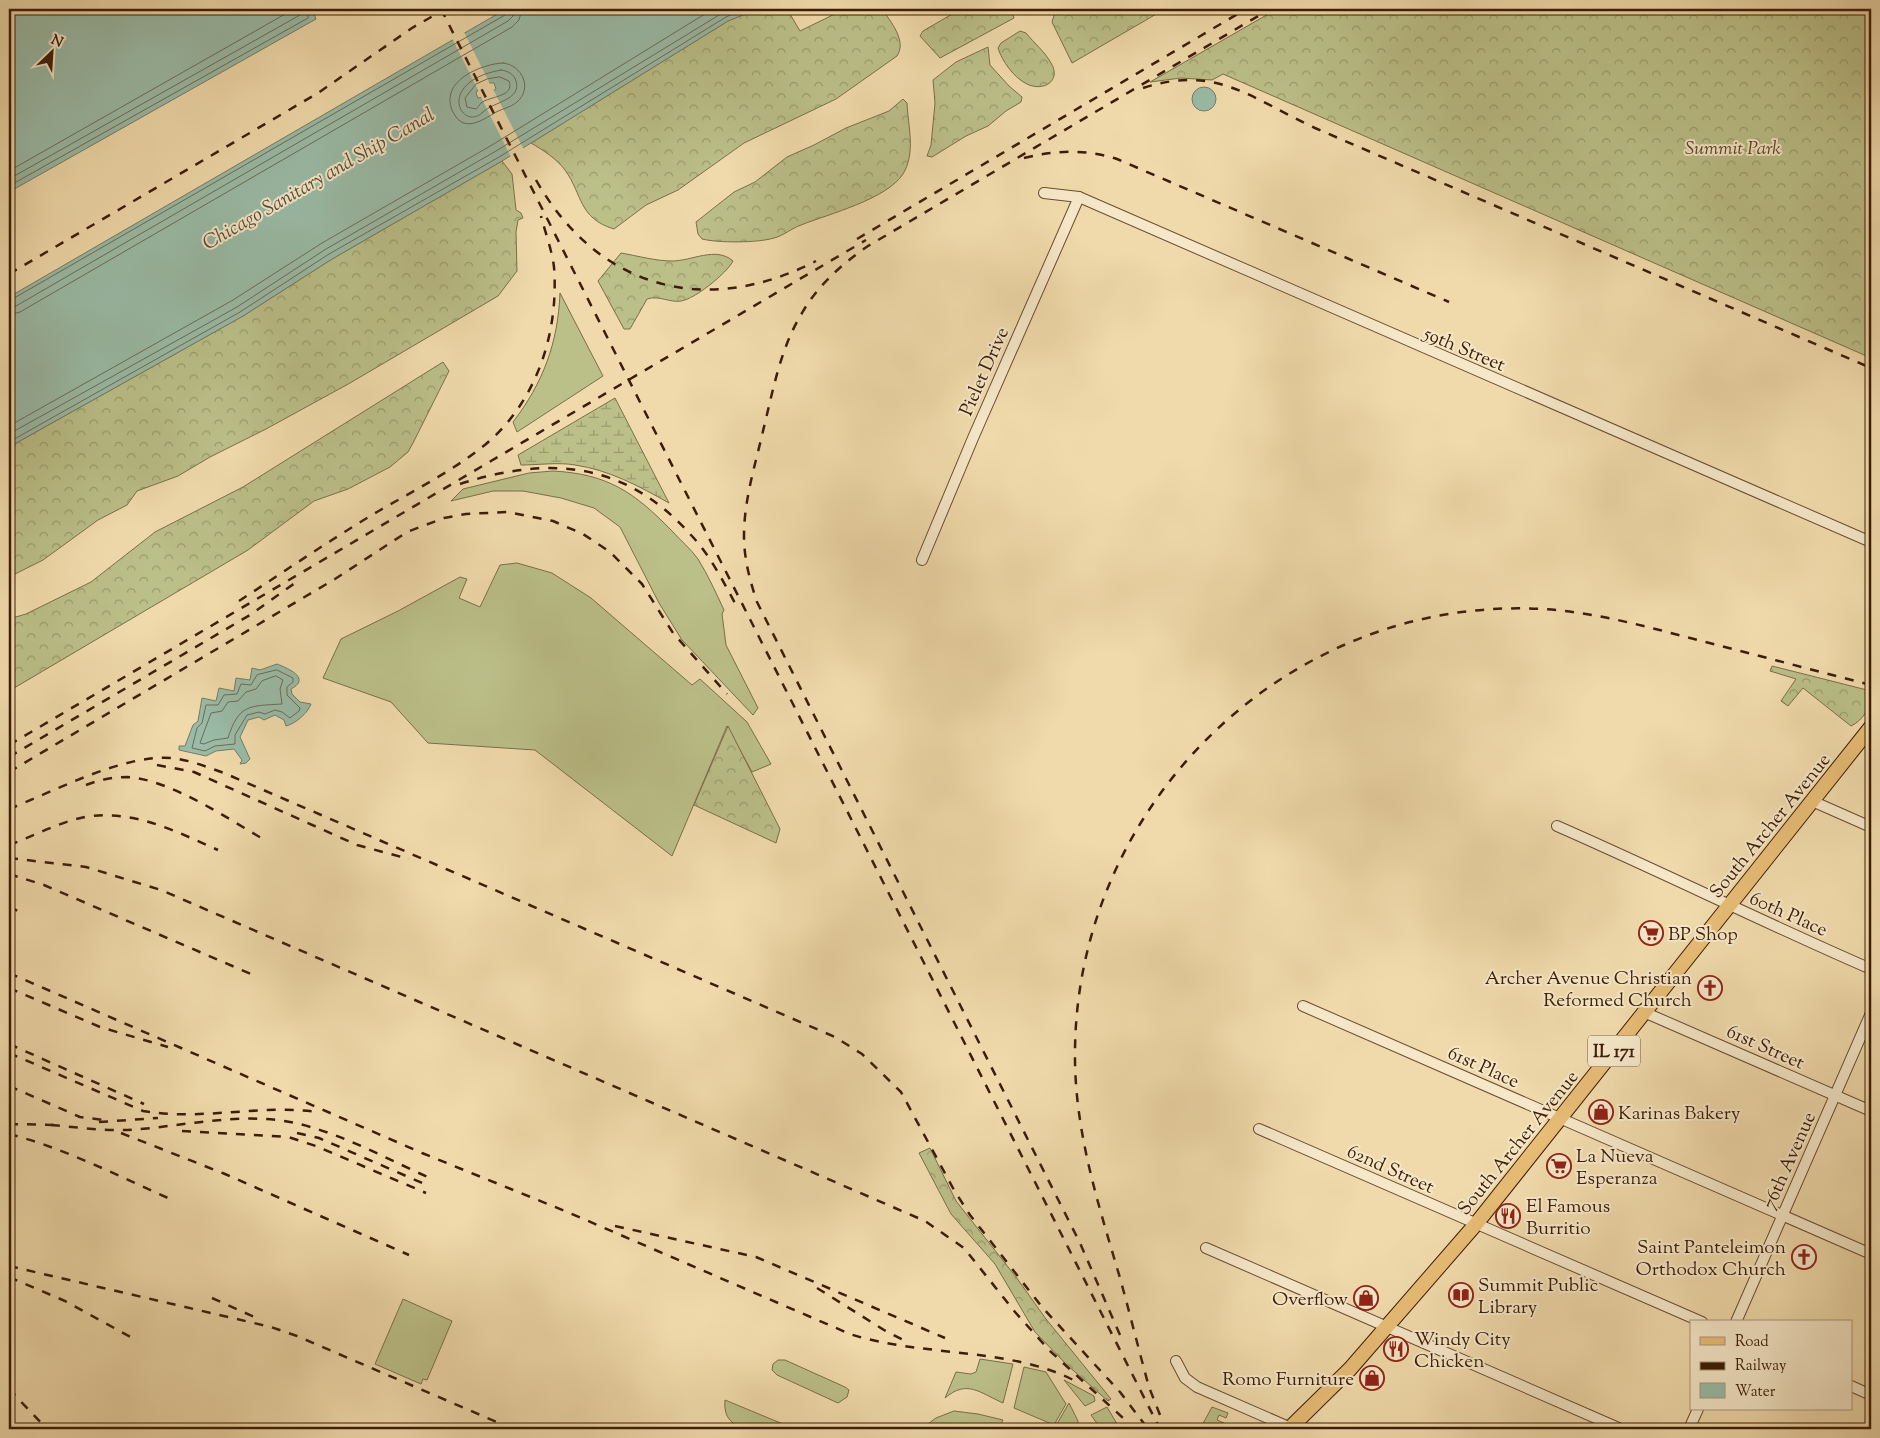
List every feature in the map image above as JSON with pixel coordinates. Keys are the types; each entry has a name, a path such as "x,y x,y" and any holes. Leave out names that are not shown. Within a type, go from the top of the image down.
{"main road":[{"name":"South Archer Avenue","path":"1291,1429 1341,1379 1476,1224 1559,1118 1646,1013 1729,904 1871,727"}],"street":[{"name":"59th Street","path":"1044,193 1079,197 1871,542"},
{"name":"Pielet Drive","path":"922,560 973,438 1079,197"},
{"path":"1812,801 1871,827"},
{"name":"60th Place","path":"1556,826 1715,896 1741,912 1871,969"},
{"name":"61st Place","path":"1303,1006 1871,1254"},
{"name":"61st Street","path":"1646,1013 1871,1111"},
{"name":"76th Avenue","path":"1737,1320 1871,1013"},
{"name":"62nd Street","path":"1259,1129 1697,1320"},
{"path":"1206,1248 1621,1429"},
{"path":"1176,1361 1185,1378 1208,1392 1291,1429"},
{"path":"1852,1386 1871,1395"},
{"path":"1689,1429 1698,1410"}],"green space":[{"path":"757,9 787,9 800,31 845,9 882,9 897,32 900,50 897,56 836,99 744,143 678,190 646,205 614,229 594,219 587,212 571,179 562,166 550,155 531,143 728,21"},
{"path":"957,9 1011,9 1014,18 940,58 920,36 923,31 954,13"},
{"path":"1056,9 1165,9 1072,63 1052,22"},
{"name":"Summit Park","path":"1277,9 1871,9 1871,358 1223,74 1212,80 1181,78 1150,82"},
{"path":"1020,31 1026,33 1043,51 1054,69 1052,80 1045,86 1033,86 1022,81 1009,69 1000,53 998,48 1001,43"},
{"path":"988,47 990,65 1022,97 1021,102 1006,111 988,126 966,136 932,157 927,156 931,145 935,103 933,80 956,62"},
{"path":"903,99 907,103 910,139 909,157 903,174 884,191 856,205 798,226 767,240 748,242 718,241 702,239 698,234 696,222 734,192 755,182 787,157 846,128 889,111"},
{"path":"502,161 512,174 516,210 521,213 523,218 518,220 516,232 517,271 498,296 350,383 266,429 210,457 178,476 137,491 127,505 98,520 43,560 9,577 9,447 243,316 332,259"},
{"path":"621,253 672,261 712,254 726,257 733,261 710,285 694,296 681,301 656,298 647,299 630,329 624,329 598,281"},
{"path":"560,293 603,376 517,432 513,422 541,377 552,346 559,311"},
{"path":"443,362 449,371 413,443 408,452 390,467 348,489 314,501 248,550 9,691 9,619 26,614 91,582 155,532 243,487"},
{"path":"615,398 669,503 624,480 588,467 562,464 521,465 518,455"},
{"path":"553,471 589,476 619,488 658,517 695,555 709,578 724,610 722,614 726,645 758,708 753,715 682,640 659,603 620,527 594,508 561,498 523,491 493,491 451,501 463,489 529,473"},
{"path":"517,563 552,573 591,598 692,685 700,679 747,722 771,764 752,772 727,726 672,856 535,750 428,743 391,702 323,678 341,639 398,611 460,577 467,579 459,598 480,607 500,565"},
{"path":"1772,666 1871,691 1869,707 1860,720 1851,726 1803,688 1788,706 1781,701 1796,679 1770,671"},
{"path":"728,726 780,829 776,843 694,805"},
{"path":"930,1148 956,1201 1016,1277 1046,1319 1111,1399 1108,1401 1067,1365 1035,1332 995,1264 951,1214 919,1153"},
{"path":"403,1299 452,1321 427,1380 423,1379 421,1384 375,1364"},
{"path":"980,1359 1013,1364 1003,1403 980,1392 967,1389 960,1389 945,1398 956,1372 971,1374 976,1372"},
{"path":"778,1360 785,1360 845,1387 849,1390 847,1397 838,1403 777,1375 772,1370 773,1364"},
{"path":"1024,1367 1046,1372 1066,1404 1054,1425 1014,1408"},
{"path":"1064,1380 1094,1396 1095,1401 1085,1406"},
{"path":"725,1400 795,1429 759,1430 738,1426 730,1421 726,1412"},
{"path":"1069,1403 1078,1421 1077,1429 1054,1429"},
{"path":"1107,1407 1120,1429 1101,1429 1091,1415"},
{"path":"1212,1407 1228,1413 1226,1418 1219,1415 1217,1420 1224,1423 1221,1429 1200,1429"},
{"path":"954,1411 1003,1420 1001,1424 1010,1429 921,1429 936,1418"},
{"path":"1012,1425 1022,1429 1010,1429"}],"water":[{"path":"9,9 312,9 316,19 9,192"},
{"name":"Chicago Sanitary and Ship Canal","path":"506,9 757,9 728,21 502,161 332,259 243,316 9,447 9,297","holes":["489,83 494,83 496,89 478,98 476,93 479,88"]},
{"path":"1204,87 1209,88 1215,94 1215,104 1209,110 1204,111 1199,110 1193,104 1192,99 1193,94 1199,88"},
{"path":"277,664 298,677 297,685 291,689 292,694 300,702 311,704 301,718 286,726 284,720 275,715 264,720 259,717 248,720 240,737 250,759 246,763 240,764 242,760 234,749 216,751 206,756 179,750 179,746 185,746 193,725 198,721 202,698 216,701 219,688 234,691 236,678 250,680 252,668 260,670"}],"pier":[{"path":"464,32 491,86 479,92 452,38"},
{"path":"493,89 524,150 511,157 480,95"}],"railway":[{"path":"441,9 1160,1429"},
{"path":"9,274 318,93 412,28 445,9"},
{"path":"857,239 1246,9"},
{"path":"1120,1335 1080,1243 757,602 746,561 744,523 753,470 774,386 788,341 808,303 831,276 868,246 1270,9"},
{"path":"1143,88 1169,82 1192,80 1213,82 1233,88 1315,128 1871,368"},
{"path":"1024,158 1048,153 1082,152 1117,159 1449,302"},
{"path":"536,180 561,217 590,247 623,269 658,283 695,289 735,288 775,278 816,261"},
{"path":"239,601 359,523 460,463 486,444 504,427 519,407 541,364 553,316 555,292 554,267 541,216"},
{"path":"9,745 866,240"},
{"path":"460,484 525,469 556,468 585,471 613,479 640,492 666,511 691,535 710,560 736,605"},
{"path":"9,772 335,579 407,532 444,518 466,514 508,512 553,521 583,534 610,552 642,584 673,633 727,694"},
{"path":"9,757 250,615 295,583"},
{"path":"1160,1415 1149,1387 1089,1166 1079,1109 1075,1051 1085,960 1114,874 1157,798 1215,731 1284,677 1363,637 1450,614 1542,609 1600,616 1871,685"},
{"path":"9,809 89,775 132,762 153,758 172,758 192,762 224,773 835,1037 862,1054 901,1092 954,1190 970,1215 1042,1307 1120,1392 1148,1429"},
{"path":"157,765 194,772 357,845 409,859"},
{"path":"86,785 106,779 127,777 143,779 179,792 263,839"},
{"path":"9,845 66,822 103,815 120,816 153,823 218,850"},
{"path":"9,858 86,867 161,890 925,1221 964,1248 1015,1312 1050,1351 1135,1429"},
{"path":"9,874 44,885 251,974"},
{"path":"9,907 20,912"},
{"path":"9,973 422,1153 565,1211 850,1334 906,1346 996,1357 1025,1363 1052,1371 1077,1382"},
{"path":"9,988 100,1027 168,1047"},
{"path":"9,1044 144,1104"},
{"path":"9,1053 143,1111 165,1114 209,1114 274,1110 318,1112"},
{"path":"9,1086 80,1117 104,1120"},
{"path":"99,1122 158,1118"},
{"path":"51,1125 127,1130 232,1119 274,1120 295,1123 330,1133 432,1179"},
{"path":"9,1124 59,1125"},
{"path":"182,1131 288,1137 316,1146 426,1193"},
{"path":"121,1133 225,1174 409,1255"},
{"path":"297,1133 319,1138 429,1186"},
{"path":"9,1134 70,1154 168,1198"},
{"path":"615,1226 756,1257 945,1338"},
{"path":"9,1266 271,1327 297,1336 513,1429"},
{"path":"9,1277 65,1301 136,1340"},
{"path":"817,1288 884,1330 907,1342"},
{"path":"212,1298 261,1320"},
{"path":"9,1389 47,1429"},
{"path":"9,1417 18,1429"}],"place":[{"name":"BP Shop","path":"1651,933"},
{"name":"Archer Avenue Christian Reformed Church","path":"1710,988"},
{"name":"Karinas Bakery","path":"1601,1112"},
{"name":"La Nueva Esperanza","path":"1559,1166"},
{"name":"El Famous Burritio","path":"1508,1216"},
{"name":"Saint Panteleimon Orthodox Church","path":"1804,1257"},
{"name":"Summit Public Library","path":"1461,1295"},
{"name":"Overflow","path":"1366,1298"},
{"name":"Windy City Chicken","path":"1396,1349"},
{"name":"Romo Furniture","path":"1372,1378"}]}
